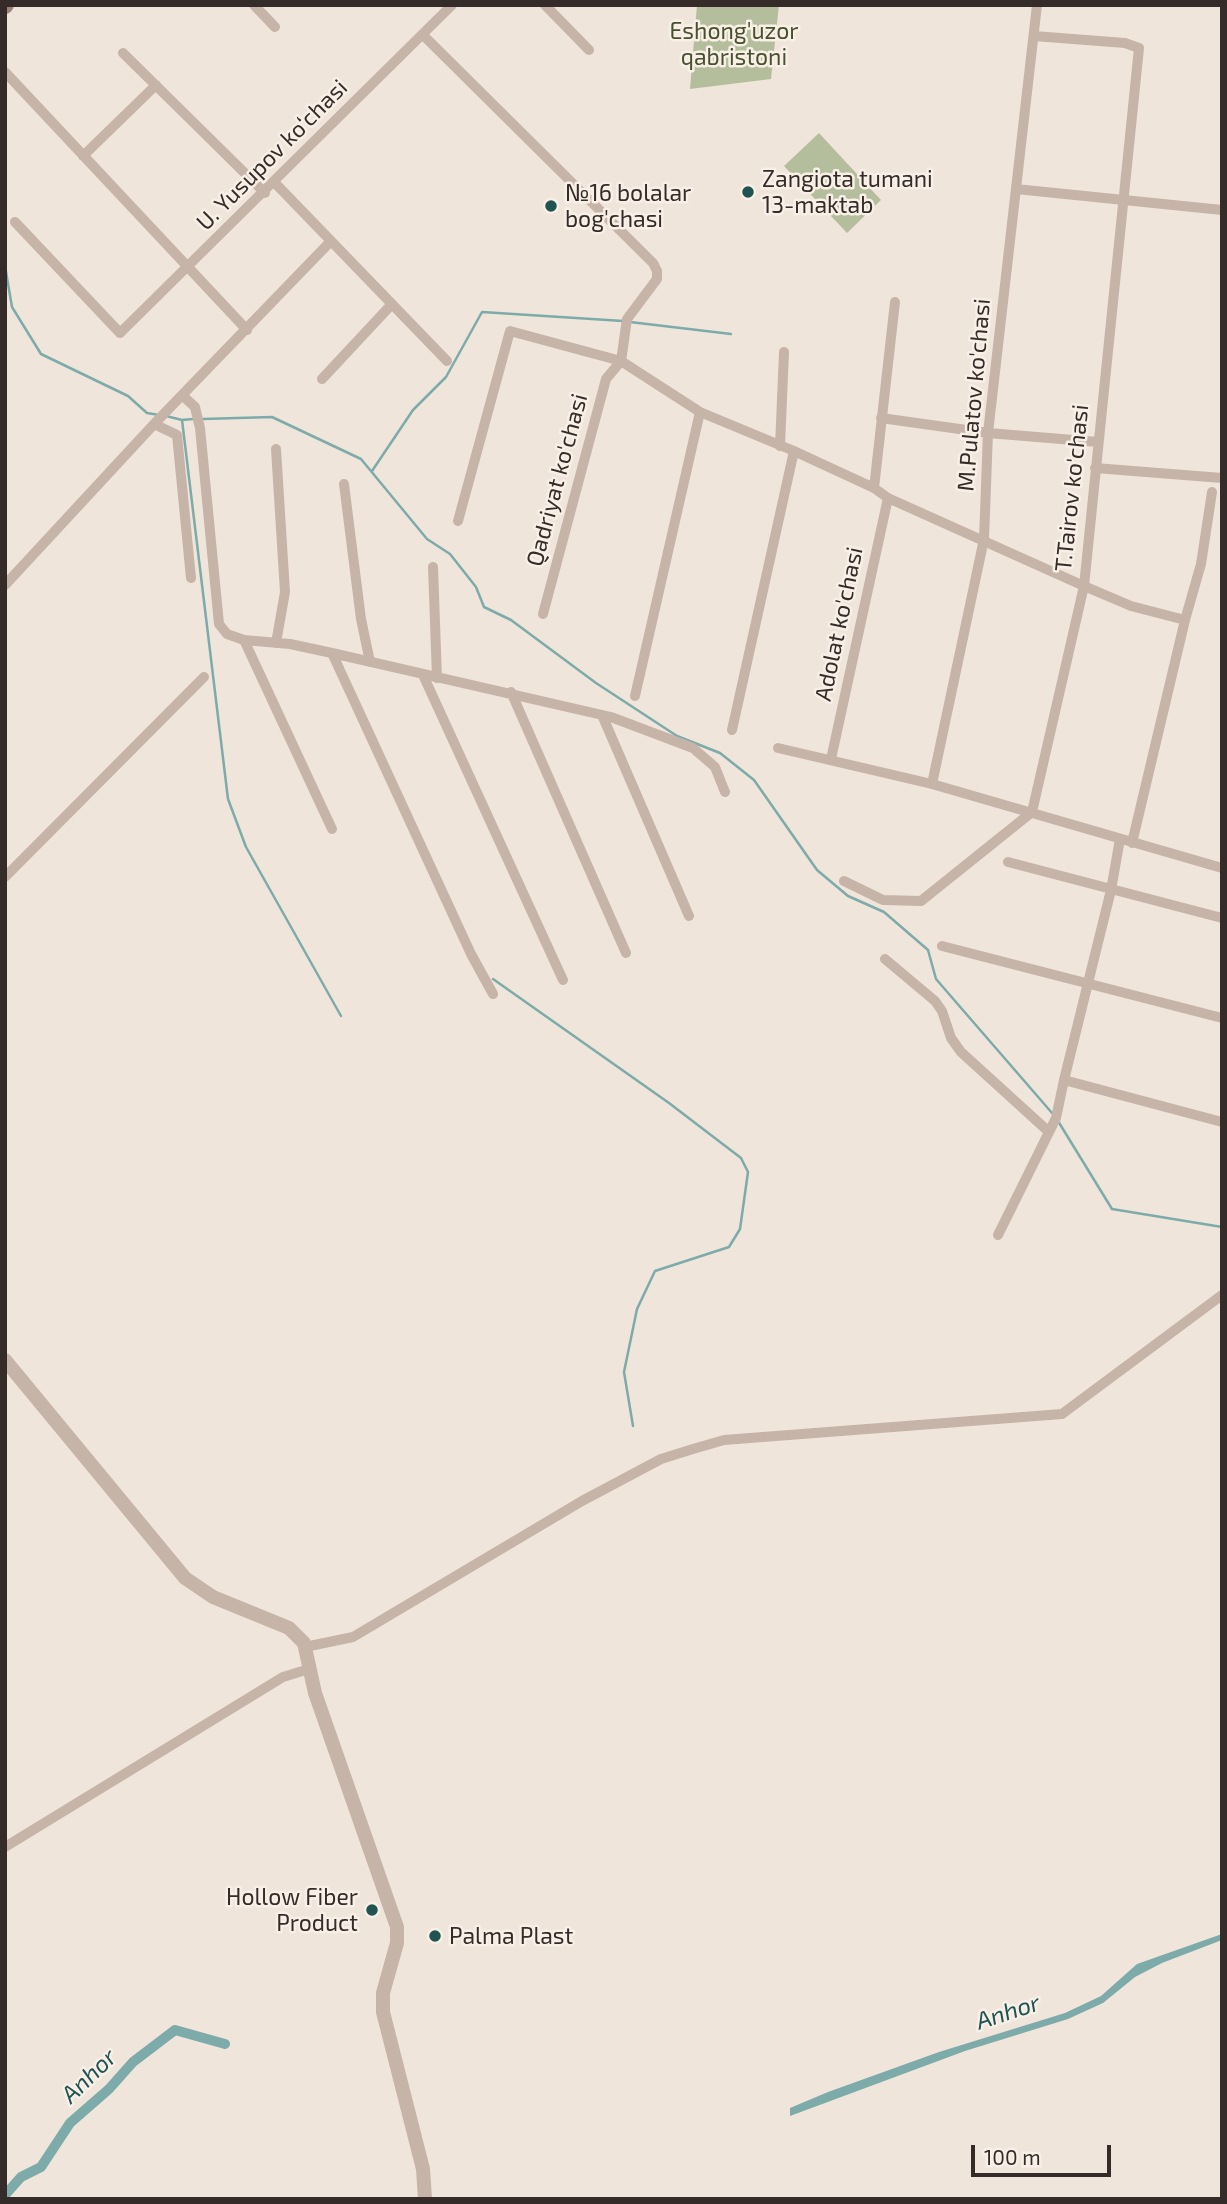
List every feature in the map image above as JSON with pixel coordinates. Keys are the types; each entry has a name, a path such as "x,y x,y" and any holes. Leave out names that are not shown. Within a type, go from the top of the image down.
{"street":[{"path":"254,5 275,27"},
{"name":"U. Yusupov ko‘chasi","path":"15,222 120,333 265,193 452,5"},
{"path":"545,5 589,50"},
{"name":"M.Pulatov ko'chasi","path":"932,784 984,539 988,433 1037,5"},
{"path":"423,35 653,263 657,279 627,322 621,361"},
{"name":"T.Tairov ko'chasi","path":"1032,812 1083,586 1139,48 1125,43 1034,36"},
{"path":"123,53 265,193"},
{"path":"5,72 247,330"},
{"path":"83,156 156,85"},
{"path":"275,183 447,361"},
{"path":"1016,189 1222,210"},
{"path":"5,584 169,408 331,241"},
{"path":"874,488 895,302"},
{"path":"323,379 392,304"},
{"path":"458,521 510,331 621,361 700,412 874,488 888,498 984,539 1083,586 1131,606 1185,620"},
{"path":"780,446 784,352"},
{"name":"Qadriyat ko'chasi","path":"543,614 606,379 621,361"},
{"path":"182,395 195,407 200,428 219,624 227,634 244,640 332,653 423,675 512,692 602,715 693,748 715,766 725,792"},
{"path":"635,696 700,412"},
{"path":"881,418 988,433 1098,442"},
{"path":"155,423 177,435 191,578"},
{"path":"276,449 285,592 276,643"},
{"path":"732,730 794,452"},
{"path":"1095,468 1222,478"},
{"path":"344,484 361,619 370,662"},
{"path":"998,1235 1056,1118 1111,890 1201,564 1212,492"},
{"name":"Adolat ko'chasi","path":"831,759 888,498"},
{"path":"433,568 437,678"},
{"path":"244,640 331,829"},
{"path":"332,653 471,954 493,994"},
{"path":"423,675 563,980"},
{"path":"5,877 204,677"},
{"path":"512,692 626,953"},
{"path":"602,715 689,916"},
{"path":"778,748 932,784 1222,868"},
{"path":"844,881 883,900 920,901 1032,812"},
{"path":"1008,862 1222,918"},
{"path":"942,946 1222,1018"},
{"path":"885,959 934,1001 942,1012 951,1038 961,1052 1049,1132"},
{"path":"1064,1080 1222,1122"},
{"path":"306,1647 353,1637 571,1507 672,1455 724,1440 1062,1414 1222,1295"},
{"path":"5,1360 185,1578 213,1597 289,1628 299,1636 306,1647 309,1669 327,1731 397,1927 397,1943 383,1993 383,2011 423,2169 425,2199"},
{"path":"5,1847 283,1676 309,1669"}],"green space":[{"name":"Eshong'uzor qabristoni","path":"697,5 779,5 771,79 690,89"},
{"path":"819,133 881,200 847,233 784,166"}],"water":[{"path":"1222,1934 1222,1940 1162,1963 1135,1977 1103,2003 1068,2019 965,2051 790,2116 790,2108 828,2092 939,2052 1065,2013 1101,1996 1137,1964"}],"waterway":[{"path":"5,266 12,307 41,354 128,396 147,413 159,415"},
{"path":"372,471 413,410 446,377 482,312 623,321"},
{"path":"630,322 731,334"},
{"path":"166,416 182,420 228,799 246,847 341,1016"},
{"path":"203,419 272,417 361,459 427,539 450,554 476,587 484,607 511,620 596,683 677,736 720,753 754,780 817,870 848,896 884,912 928,950 936,979 1052,1113"},
{"path":"182,420 193,419"},
{"path":"493,979 669,1103 741,1158 748,1172 740,1229 729,1247 655,1271 637,1309 624,1372 633,1426"},
{"path":"1058,1121 1112,1209 1222,1227"},
{"name":"Anhor","path":"5,2195 21,2177 41,2167 70,2123 109,2089 133,2062 175,2030 225,2044"}],"place":[{"name":"Zangiota tumani 13-maktab","path":"748,192"},
{"name":"№16 bolalar bog'chasi","path":"551,206"},
{"name":"Hollow Fiber Product","path":"372,1910"},
{"name":"Palma Plast","path":"435,1936"}]}
